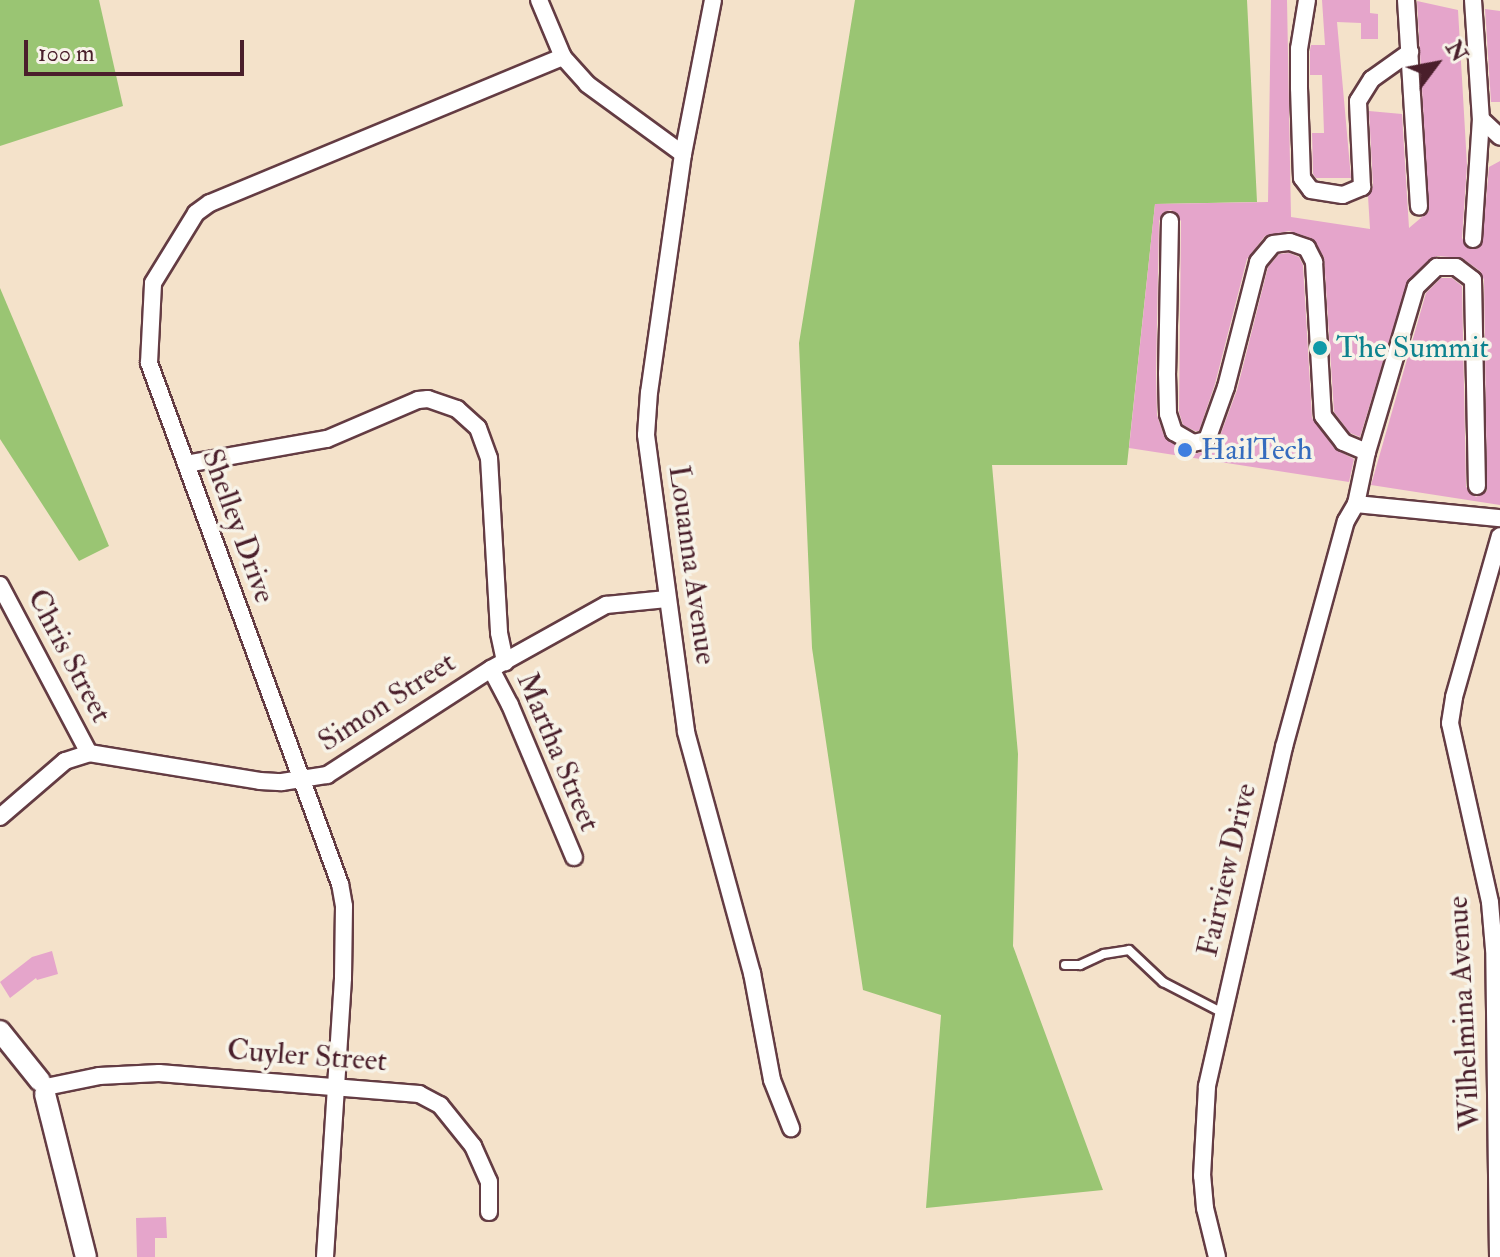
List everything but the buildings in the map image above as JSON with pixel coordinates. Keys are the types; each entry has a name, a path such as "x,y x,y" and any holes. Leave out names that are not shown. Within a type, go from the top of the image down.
{"street":[{"path":"539,0 563,57 587,84 683,154"},
{"name":"Louanna Avenue","path":"713,0 683,154 646,411 667,599 686,732 752,973 772,1080 791,1128"},
{"path":"1307,0 1299,88 1302,178 1311,190 1343,195 1362,187 1358,101 1372,79 1410,52"},
{"path":"1406,0 1419,207"},
{"path":"1473,0 1481,119 1473,239"},
{"name":"Shelley Drive","path":"325,1257 344,906 336,872 149,363 148,337 154,277 196,213 210,203 563,57"},
{"path":"1481,119 1500,137"},
{"path":"1170,221 1167,373 1168,414 1174,432 1193,443 1207,440 1226,387 1258,262 1273,244 1290,242 1307,248 1314,262 1323,416 1343,442 1367,452"},
{"name":"Fairview Drive","path":"1217,1257 1205,1208 1202,1176 1207,1086 1223,1013 1316,624 1346,521 1356,504 1367,452 1416,287 1437,267 1456,267 1467,271 1473,280 1476,295 1477,486"},
{"name":"Martha Street","path":"186,464 327,439 418,400 439,402 457,409 478,428 489,458 498,665 510,705 574,857"},
{"path":"1356,504 1500,518"},
{"name":"Wilhelmina Avenue","path":"1498,1257 1494,949 1490,902 1450,723 1454,697 1500,536"},
{"name":"Chris Street","path":"0,585 89,753"},
{"name":"Simon Street","path":"89,753 260,781 302,780 327,775 498,665 606,605 667,599"},
{"path":"0,817 65,761 89,753"},
{"path":"0,1031 40,1089 75,1257"},
{"path":"0,1047 40,1089"},
{"name":"Cuyler Street","path":"40,1089 99,1076 159,1073 419,1094 440,1105 455,1119 485,1168 489,1182 489,1212"},
{"path":"50,1132 86,1257"}],"lane":[{"path":"1065,965 1080,965 1104,954 1129,950 1163,982 1223,1013"}],"green space":[{"path":"0,0 99,0 123,106 0,146"},
{"path":"855,0 1247,0 1257,202 1155,204 1127,465 992,465 1018,754 1013,946 1103,1190 926,1208 941,1015 863,990 812,648 799,343"},
{"path":"0,288 109,546 79,561 0,439"}],"place":[{"name":"The Summit","path":"1320,348"},
{"name":"HailTech","path":"1185,450"}]}
